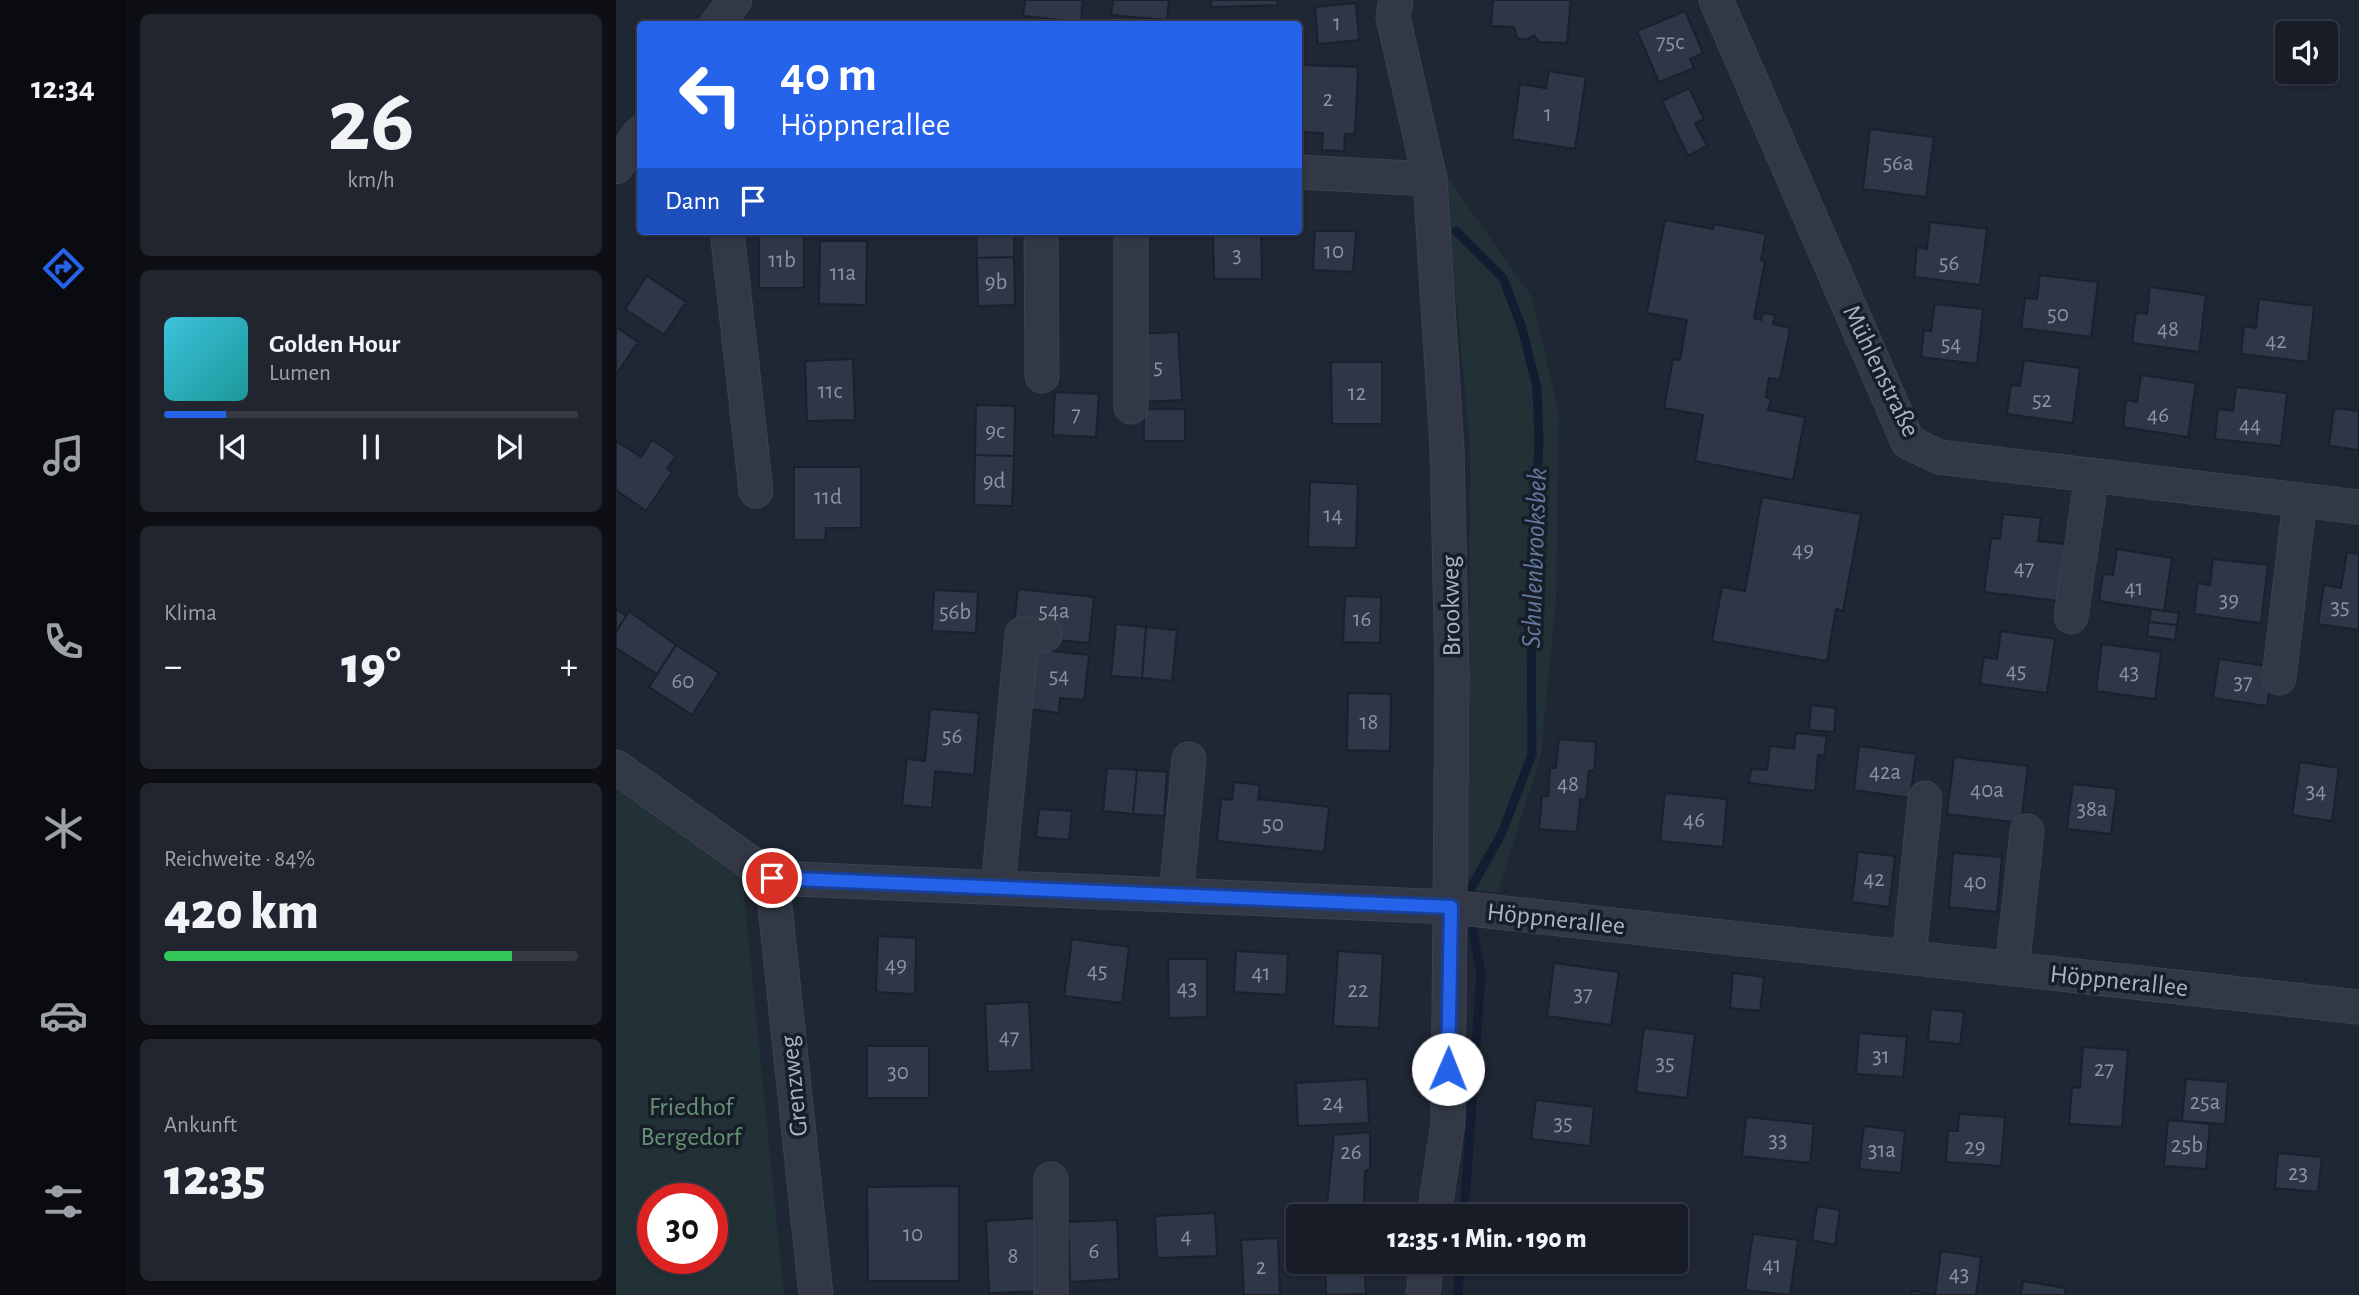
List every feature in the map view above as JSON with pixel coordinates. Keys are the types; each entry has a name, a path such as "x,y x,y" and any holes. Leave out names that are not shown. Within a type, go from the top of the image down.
{"street":[{"path":"720,21 735,0"},
{"name":"Brookweg","path":"1396,0 1393,17 1430,179 1447,448 1452,673 1448,1123 1436,1204"},
{"name":"Mühlenstraße","path":"1716,0 1908,442 1939,457 2359,507"},
{"path":"616,167 637,137"},
{"path":"1302,172 1430,179"},
{"path":"727,235 756,491"},
{"path":"1041,235 1042,376"},
{"path":"1131,235 1132,407"},
{"path":"2071,617 2092,475"},
{"path":"2278,678 2300,500"},
{"path":"998,887 1022,634 1045,635"},
{"path":"1176,895 1189,759"},
{"path":"616,767 772,878"},
{"path":"1909,957 1925,798"},
{"path":"2012,969 2027,831"},
{"name":"Höppnerallee","path":"772,878 1451,907 2359,1007"},
{"name":"Grenzweg","path":"772,878 816,1295"},
{"path":"1051,1179 1051,1295"},
{"path":"1423,1295 1426,1274"}],"green space":[{"path":"1445,174 1532,297 1559,414 1556,601 1541,755 1498,892 1462,890 1469,675 1470,448"},
{"name":"Friedhof Bergedorf","path":"616,789 742,873 784,1295 616,1295"}],"building":[{"path":"1025,0 1083,0 1081,21 1023,16"},
{"path":"1113,0 1169,0 1167,20 1111,15"},
{"path":"1211,0 1278,0 1278,5 1211,7"},
{"path":"1493,0 1571,0 1567,43 1539,42 1534,35 1526,40 1517,38 1514,27 1491,26"},
{"path":"1356,3 1359,40 1318,44 1315,7"},
{"path":"1685,11 1703,53 1690,59 1694,68 1659,82 1637,31"},
{"path":"1302,65 1358,67 1355,134 1345,134 1344,151 1322,150 1323,133 1302,132"},
{"path":"1549,71 1586,77 1575,149 1512,139 1520,84 1546,88"},
{"path":"1689,88 1704,119 1695,123 1707,146 1688,156 1662,101"},
{"path":"1870,129 1934,137 1926,197 1863,189"},
{"path":"1665,220 1713,229 1714,224 1766,234 1761,260 1765,261 1754,318 1761,320 1763,313 1775,315 1773,324 1790,328 1780,380 1769,378 1766,397 1771,399 1768,410 1805,417 1793,480 1695,461 1703,415 1664,408 1673,359 1680,360 1687,320 1647,313"},
{"path":"1930,222 1987,229 1980,285 1914,277 1917,247 1927,249"},
{"path":"1315,231 1356,231 1353,272 1313,270"},
{"path":"759,235 804,235 804,288 759,288"},
{"path":"976,235 1014,235 1014,257 977,258"},
{"path":"1213,235 1261,235 1262,279 1214,279"},
{"path":"820,241 867,241 866,305 819,304"},
{"path":"1014,257 1015,305 978,306 977,258"},
{"path":"2040,275 2098,282 2091,337 2021,328 2025,298 2037,299"},
{"path":"647,276 686,302 664,335 625,309"},
{"path":"2150,287 2206,295 2199,352 2132,343 2136,313 2147,314"},
{"path":"2259,299 2314,306 2308,362 2241,354 2244,326 2256,328"},
{"path":"1935,304 1983,309 1977,364 1921,357 1924,330 1931,331"},
{"path":"616,327 638,342 616,375"},
{"path":"1178,332 1182,400 1138,402 1135,334"},
{"path":"853,359 855,420 807,421 805,361"},
{"path":"2024,360 2080,368 2073,423 2007,414 2011,385 2020,386"},
{"path":"1331,362 1382,362 1382,424 1332,424"},
{"path":"2141,375 2196,383 2188,437 2123,427 2126,400 2137,402"},
{"path":"2236,387 2287,393 2281,446 2215,439 2218,409 2233,411"},
{"path":"1055,392 1099,394 1096,437 1053,435"},
{"path":"976,405 1015,406 1014,456 975,455"},
{"path":"2334,408 2359,411 2359,450 2329,446"},
{"path":"1144,409 1185,409 1185,441 1144,441"},
{"path":"652,440 676,456 667,469 672,472 646,511 616,490 616,441 641,457"},
{"path":"975,455 1014,456 1012,506 974,505"},
{"path":"794,467 861,467 861,528 826,528 825,540 794,540"},
{"path":"1310,482 1358,484 1356,548 1308,547"},
{"path":"1762,497 1861,514 1843,611 1836,609 1827,661 1712,641 1722,587 1745,591"},
{"path":"2003,514 2041,518 2038,541 2065,544 2058,601 1984,592 1991,538 2000,539"},
{"path":"2117,549 2172,558 2164,611 2099,601 2103,574 2113,575"},
{"path":"2347,552 2359,554 2359,630 2318,624 2324,585 2341,588"},
{"path":"2213,559 2268,565 2261,623 2194,614 2198,583 2210,585"},
{"path":"1018,589 1094,597 1089,643 1059,640 1014,624"},
{"path":"934,590 978,592 976,633 932,631"},
{"path":"1345,596 1381,597 1380,643 1343,642"},
{"path":"616,609 626,616 616,632"},
{"path":"2151,609 2179,613 2177,625 2149,622"},
{"path":"629,611 676,645 657,674 616,648 616,632"},
{"path":"2149,622 2177,625 2175,640 2147,636"},
{"path":"1116,624 1146,627 1142,678 1111,676"},
{"path":"1146,627 1177,630 1172,681 1142,678"},
{"path":"2001,631 2055,639 2047,693 1980,684 1984,657 1997,659"},
{"path":"2102,644 2161,652 2155,699 2096,691"},
{"path":"676,645 719,673 692,715 649,687"},
{"path":"1034,649 1089,655 1084,700 1060,698 1059,713 1028,709"},
{"path":"2219,659 2273,667 2267,706 2213,698"},
{"path":"1348,693 1391,694 1390,751 1347,750"},
{"path":"1811,705 1836,708 1834,732 1809,730"},
{"path":"930,709 979,713 974,775 935,771 932,808 902,805 907,759 925,761"},
{"path":"1796,733 1827,736 1824,756 1818,755 1815,791 1749,783 1751,769 1767,770 1770,746 1794,749"},
{"path":"1559,739 1596,742 1594,771 1589,771 1586,800 1580,799 1577,832 1539,829 1542,796 1548,796 1550,768 1556,768"},
{"path":"1859,746 1916,754 1910,798 1854,790"},
{"path":"1954,757 2028,766 2021,823 1947,814"},
{"path":"2300,762 2339,768 2332,821 2292,815"},
{"path":"1107,768 1137,770 1133,814 1103,811"},
{"path":"1137,770 1167,772 1164,816 1133,814"},
{"path":"1234,782 1260,785 1258,799 1329,807 1324,852 1217,841 1221,799 1232,800"},
{"path":"2073,784 2117,789 2111,834 2067,829"},
{"path":"1665,793 1727,799 1723,847 1660,841"},
{"path":"1039,809 1072,811 1069,840 1036,837"},
{"path":"1858,852 1895,856 1889,907 1852,902"},
{"path":"1953,853 2002,857 1997,912 1949,907"},
{"path":"878,936 916,938 915,994 876,992"},
{"path":"1072,939 1129,947 1122,1003 1064,996"},
{"path":"1236,951 1288,954 1286,995 1234,992"},
{"path":"1338,951 1383,954 1379,1028 1333,1026"},
{"path":"1168,959 1207,959 1207,1017 1169,1018"},
{"path":"1554,963 1619,972 1611,1025 1547,1016"},
{"path":"1733,973 1764,977 1760,1011 1730,1008"},
{"path":"1029,1002 1032,1070 988,1072 985,1004"},
{"path":"1931,1009 1964,1012 1960,1044 1928,1041"},
{"path":"1644,1028 1695,1034 1687,1098 1636,1092"},
{"path":"1859,1033 1907,1037 1903,1077 1856,1074"},
{"path":"867,1046 929,1046 929,1098 867,1098"},
{"path":"2083,1047 2128,1050 2122,1127 2069,1124 2072,1087 2080,1088"},
{"path":"1367,1079 1369,1123 1298,1126 1296,1083"},
{"path":"2186,1079 2228,1082 2225,1124 2182,1121"},
{"path":"1536,1100 1594,1107 1590,1146 1531,1139"},
{"path":"1959,1114 2005,1117 2001,1166 1946,1162 1948,1131 1958,1131"},
{"path":"1746,1117 1814,1124 1810,1163 1742,1156"},
{"path":"2168,1120 2210,1124 2206,1169 2164,1166"},
{"path":"1864,1126 1905,1131 1901,1173 1859,1169"},
{"path":"1370,1132 1370,1169 1365,1171 1364,1203 1327,1204 1334,1135"},
{"path":"2278,1153 2322,1157 2318,1192 2275,1188"},
{"path":"959,1186 959,1281 868,1281 867,1187"},
{"path":"1817,1206 1840,1210 1835,1245 1812,1240"},
{"path":"1215,1213 1217,1256 1157,1258 1155,1216"},
{"path":"1038,1218 1041,1291 989,1293 986,1221"},
{"path":"1117,1220 1119,1279 1070,1282 1068,1222"},
{"path":"1753,1234 1798,1240 1790,1295 1745,1290"},
{"path":"1278,1238 1280,1295 1244,1295 1241,1240"},
{"path":"1941,1251 1981,1257 1976,1295 1935,1295"},
{"path":"1325,1274 1365,1274 1366,1294 1326,1295"},
{"path":"2023,1281 2066,1288 2065,1295 2021,1295"},
{"path":"1912,1291 1935,1295 1911,1295"}],"waterway":[{"name":"Schulenbrooksbek","path":"1456,231 1503,278 1522,328 1537,388 1539,442 1531,600 1532,754 1502,833 1471,888 1472,896"},
{"name":"Schulenbrooksbek","path":"1465,1204 1481,974 1471,919"},
{"name":"Schulenbrooksbek","path":"1458,1295 1459,1274"}],"route":[{"path":"772,878 1451,907 1448,1069"}]}
